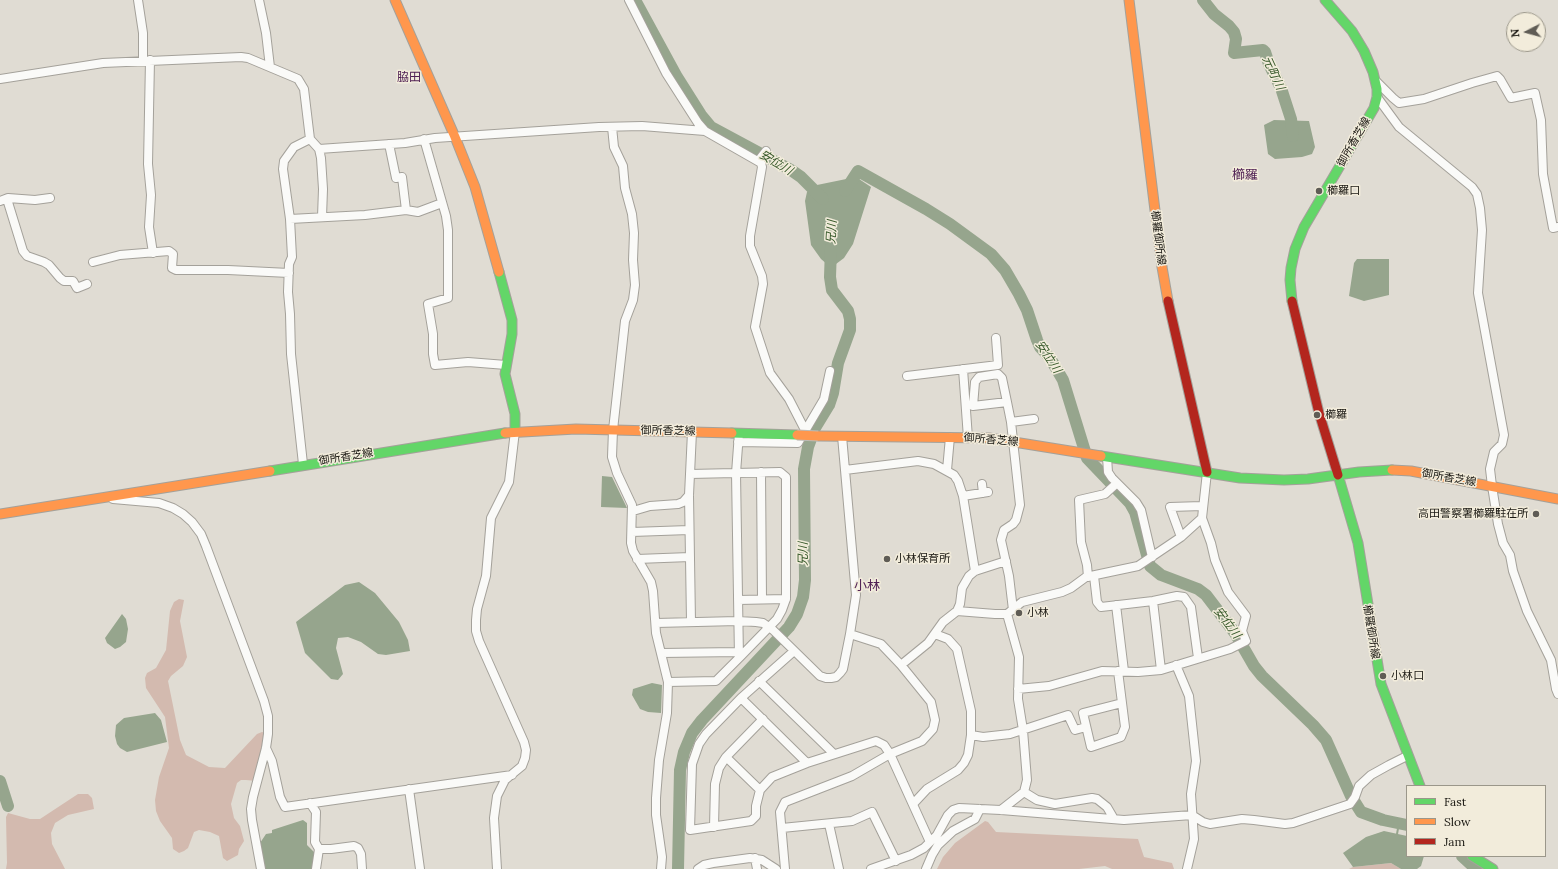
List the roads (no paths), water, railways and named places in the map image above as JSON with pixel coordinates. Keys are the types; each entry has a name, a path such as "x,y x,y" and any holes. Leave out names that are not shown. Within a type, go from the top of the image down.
{"main road":[{"path":"395,0 455,137 475,187 512,320 512,334 506,365 507,384 515,414 515,431"},
{"name":"櫛羅御所線","path":"1129,0 1162,267 1168,302 1207,472"},
{"name":"御所香芝線","path":"1325,0 1358,40 1364,51 1375,80 1377,97 1374,108 1368,119 1304,226 1295,248 1291,268 1290,280 1293,307 1319,413 1338,475"},
{"name":"御所香芝線","path":"0,514 515,431 576,429 692,432 739,438 801,433 818,436 950,437 1013,441 1078,453 1240,478 1284,480 1377,470 1411,471 1558,500"},
{"name":"櫛羅御所線","path":"1338,475 1358,543 1381,684 1420,785"},
{"path":"1474,857 1493,869"}],"street":[{"path":"138,0 147,61 148,164 151,195 149,222 152,253"},
{"path":"259,0 266,33 270,67"},
{"path":"629,0 670,79 698,123 705,131 759,160 762,167 750,236 750,246 761,269 763,284 755,327 766,366 790,399 801,433"},
{"path":"0,79 89,65 147,61 240,57 248,58 270,67 298,79 304,89 310,139 319,149 321,158 323,189 322,217"},
{"path":"1375,80 1392,98 1399,103 1424,99 1497,76 1511,98 1534,93 1541,120 1543,174 1551,220 1553,228 1558,228"},
{"path":"1377,97 1399,127 1472,187 1477,194 1482,230 1478,294 1488,338 1504,435 1502,444 1494,452 1490,469 1498,524 1503,543 1510,555 1513,571 1527,611 1551,660 1558,694"},
{"path":"319,149 389,144 424,139 612,127 642,126 705,131"},
{"path":"612,127 614,147 623,166 625,188 632,214 635,241 633,260 635,285 633,300 626,321 613,430 613,461 617,473 630,499 633,511 633,551 651,582 656,633 668,682 667,713 659,760 656,798 656,815 662,857 661,869"},
{"path":"303,464 291,354 288,299 289,264 292,257 290,219 283,176 284,161 294,147 310,139"},
{"path":"424,139 448,230 448,298 428,304 433,334 433,354 435,365 461,362 506,365"},
{"path":"389,144 396,178 402,177 406,210"},
{"path":"759,160 766,151"},
{"path":"50,198 35,200 3,200 23,251 27,256 49,265 60,278 64,281 72,281 77,288 87,284"},
{"path":"290,219 365,215 406,210 418,212 442,204"},
{"path":"93,262 120,255 169,251 173,254 172,268 176,270 228,270 289,273"},
{"path":"907,376 998,365 996,338"},
{"path":"964,369 968,438"},
{"path":"801,433 824,399 830,371"},
{"path":"1001,810 1024,792 1027,780 1023,730 1019,708 1019,657 1010,612 1006,561 1001,540 1004,530 1016,520 1020,505 1011,422 1007,402 1002,378 998,374 979,377 975,382 973,406 1007,402"},
{"path":"1011,422 1034,419"},
{"path":"497,869 494,806 501,786 522,766 525,758 525,746 479,641 476,631 476,620 477,609 486,576 491,518 508,482 515,431"},
{"path":"691,622 689,495 692,432"},
{"path":"656,623 756,622 772,628 820,676 826,678 836,677 840,673 850,634 856,595 842,436"},
{"path":"947,470 950,437"},
{"path":"739,438 736,473 739,655"},
{"path":"1106,457 1108,472 1114,486 1136,502 1141,510 1152,557"},
{"path":"845,470 918,461 934,464 954,475 958,481 963,496 975,571"},
{"path":"761,472 762,599"},
{"path":"668,682 716,681 739,655 772,628 786,599 786,477 780,472 690,474"},
{"path":"1018,689 1049,686 1102,671 1138,672 1161,670 1238,646 1246,641 1242,631 1246,616 1228,592 1215,560 1211,543 1202,518 1202,506 1207,472"},
{"path":"963,496 985,492 982,484"},
{"path":"1114,486 1097,496 1079,500 1082,542 1097,602 1101,607 1153,601 1177,596 1184,597 1191,607 1198,658"},
{"path":"633,511 650,506 678,504 683,502 689,495"},
{"path":"100,498 159,504 173,508 192,522 201,534 264,701 268,716 266,748 251,809 261,869"},
{"path":"1181,537 1170,506 1202,506"},
{"path":"957,611 995,614 1010,612 1022,602 1062,592 1091,576 1130,569 1144,563 1181,537 1202,518"},
{"path":"632,532 689,530"},
{"path":"637,559 690,557"},
{"path":"901,665 928,643 943,622 957,611 960,604 962,588 969,576 975,571 1006,561"},
{"path":"738,600 786,599"},
{"path":"1153,601 1161,670"},
{"path":"1116,605 1122,703 1125,727 1121,738 1091,747 1083,713 1122,703"},
{"path":"785,869 780,812 785,802 852,776 890,754 922,741 933,729 935,720 931,702 901,665 881,644 850,634"},
{"path":"913,804 927,789 958,770 964,763 968,755 971,735 971,711 957,649 948,639 935,634"},
{"path":"794,651 741,698 706,734 699,744 692,764 690,830 751,821 756,816 756,806 760,790 767,781 777,774 876,741 884,745 890,754 930,842"},
{"path":"661,653 739,655"},
{"path":"1176,665 1189,696 1196,761 1191,784 1194,839 1187,869"},
{"path":"759,681 834,754"},
{"path":"741,698 807,763"},
{"path":"971,735 996,736 1023,730 1068,715 1075,730 1086,727"},
{"path":"714,827 716,776 726,757 763,719"},
{"path":"266,748 272,761 280,797 285,807 513,774"},
{"path":"874,868 916,853 937,835 948,815 953,810 959,808 980,808 1136,820 1192,815 1203,822 1210,824 1242,819 1285,824 1299,822 1353,800 1360,786 1371,776 1389,764 1408,756"},
{"path":"726,757 760,790"},
{"path":"409,789 420,869"},
{"path":"1024,792 1037,800 1055,804 1092,798 1098,799 1107,807 1114,819"},
{"path":"310,803 316,812 315,842 319,849 316,869"},
{"path":"926,869 938,845 953,831 975,818 980,808"},
{"path":"782,828 852,821 872,812 896,860"},
{"path":"829,824 839,869"},
{"path":"319,849 354,846 358,848 361,854 362,869"},
{"path":"698,869 704,865 712,863 743,858 755,858 762,860 776,869"},
{"path":"755,858 757,869"}],"water":[{"path":"1274,120 1309,121 1315,147 1312,154 1302,157 1275,159 1268,154 1264,125"},
{"path":"856,177 871,187 853,244 844,258 836,264 828,265 821,259 811,245 805,201 807,192 817,185"},
{"path":"1357,259 1389,259 1389,295 1364,301 1349,296 1354,263"},
{"path":"602,476 612,477 627,508 601,507"},
{"path":"359,582 375,593 399,622 408,640 410,651 386,655 378,654 361,642 348,637 338,638 336,648 343,674 338,680 331,679 305,653 296,622 345,585"},
{"path":"122,614 126,619 128,629 126,642 115,649 107,643 105,638"},
{"path":"652,683 662,685 661,713 648,712 640,709 632,695 633,689"},
{"path":"155,713 161,720 167,742 127,752 120,748 117,744 115,736 116,725 124,718"},
{"path":"303,820 307,823 307,845 314,852 314,867 311,869 265,869 260,850 260,843 266,834 272,833 272,830"},
{"path":"1384,831 1406,836 1406,857 1424,857 1421,866 1417,869 1401,869 1391,863 1353,867 1343,853 1366,837"}],"waterway":[{"name":"安位川","path":"635,0 677,77 701,115 711,127 791,170 801,177 823,199"},
{"name":"元町川","path":"1203,0 1214,14 1234,32 1236,39 1234,53 1263,50 1265,52 1269,64 1281,88 1291,119 1293,136"},
{"name":"安位川","path":"845,191 858,171 926,209 950,224 991,254 1005,270 1019,294 1027,310 1040,347 1050,358 1063,380 1087,458 1130,503 1135,512 1150,566 1161,575 1198,589 1206,595 1235,633 1254,666 1262,676 1313,725 1326,740 1351,796 1361,812 1383,820 1406,825"},
{"name":"兄川","path":"678,869 680,770 684,752 692,733 702,720 789,627 797,614 803,597 805,580 804,469 808,447 815,428 829,405 833,393 838,363 850,330 848,311 832,290 830,277 831,248"},
{"path":"0,781 8,806"},
{"path":"1397,834 1399,823"},
{"name":"安位川","path":"1463,857 1476,869"}],"place":[{"name":"櫛羅口","path":"1319,191"},
{"name":"櫛羅","path":"1317,415"},
{"name":"高田警察署櫛羅駐在所","path":"1536,514"},
{"name":"小林保育所","path":"887,559"},
{"name":"小林","path":"1019,613"},
{"name":"小林口","path":"1383,676"}],"district":[{"name":"脇田","path":"409,78"},
{"name":"櫛羅","path":"1245,175"},
{"name":"小林","path":"867,586"}]}
